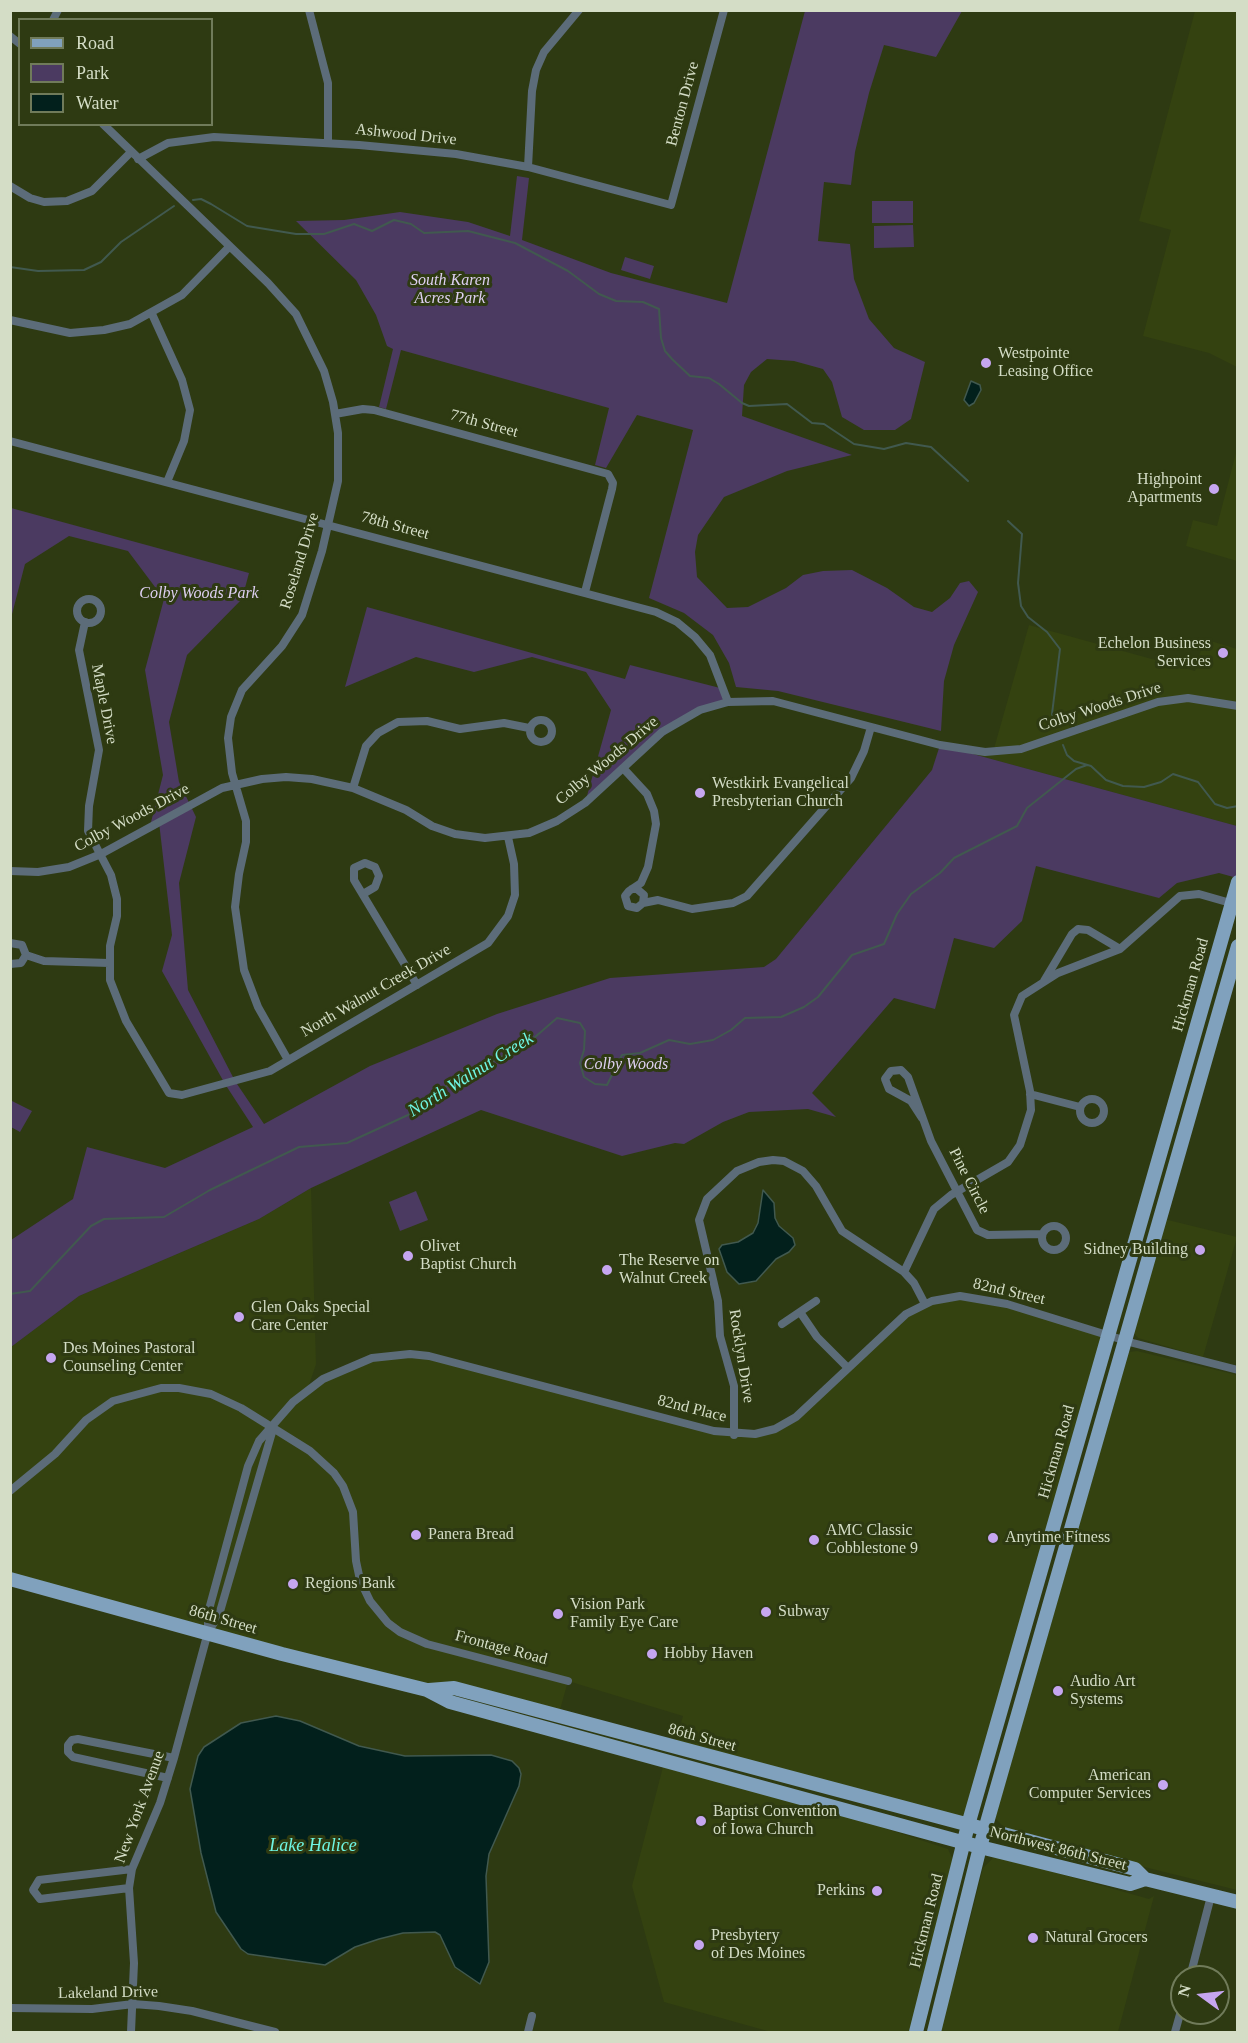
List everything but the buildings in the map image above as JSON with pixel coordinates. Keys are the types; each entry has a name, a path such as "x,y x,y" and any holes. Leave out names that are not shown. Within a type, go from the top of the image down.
{"main road":[{"name":"Hickman Road","path":"916,2032 968,1825 1234,904 1238,882"},
{"name":"Hickman Road","path":"934,2032 980,1846 1238,946"},
{"name":"86th Street","path":"10,1579 282,1654 427,1690 450,1702 964,1841"},
{"name":"86th Street","path":"427,1690 454,1689 968,1825"},
{"name":"Northwest 86th Street","path":"968,1825 984,1832 1135,1869 1145,1879 1238,1902"},
{"name":"Northwest 86th Street","path":"964,1841 1130,1884 1145,1879"}],"street":[{"path":"528,166 532,91 536,70 544,52 579,10"},
{"name":"Benton Drive","path":"670,205 724,10"},
{"path":"310,11 328,83 328,142"},
{"name":"Roseland Drive","path":"105,126 278,293 304,326 324,370 336,414 339,457 329,524 302,615 282,646 256,672 237,699 228,738 236,784 246,821 246,842 235,907 244,970 258,1007 288,1060"},
{"name":"Ashwood Drive","path":"138,159 168,143 204,137 238,136 328,142 456,154 528,166 670,205"},
{"path":"10,186 44,202 67,201 92,191 131,152"},
{"path":"10,320 43,328 84,333 130,324 152,314 182,295 229,247"},
{"path":"152,314 182,380 190,410 184,441 167,482"},
{"name":"77th Street","path":"336,414 363,409 374,410 602,472 611,478 612,489 585,592"},
{"name":"78th Street","path":"10,441 656,612 677,622 695,637 710,655 728,702"},
{"name":"Maple Drive","path":"85,622 79,650 99,750 89,806 88,831 111,875 117,899 109,963 114,994 169,1093"},
{"name":"Colby Woods Drive","path":"10,871 25,873 53,870 101,854 222,788 286,777 312,779 378,796 432,826 455,834 485,838 508,837 530,832 558,821 585,802 662,732 687,716 728,702 773,701 966,750 1003,752 1021,749 1158,702 1188,698 1238,706"},
{"path":"353,788 366,746 378,733 398,722 427,721 460,729 504,723 529,728"},
{"path":"623,768 647,794 654,811 656,824 648,867 641,883 625,896 628,906 637,908 643,903 658,900 692,909 733,903 747,896 851,778 864,751 871,727"},
{"name":"North Walnut Creek Drive","path":"169,1093 182,1095 270,1071 482,947 504,923 514,895 514,864 508,837"},
{"path":"632,889 642,893 643,903"},
{"path":"363,894 417,985"},
{"path":"925,1304 914,1283 904,1272 916,1251 928,1219 942,1201 1008,1162 1020,1145 1027,1128 1030,1094 1014,1015 1022,996 1043,982 1088,960 1120,949 1180,896 1199,894 1234,904"},
{"path":"1043,982 1072,934 1078,929 1088,930 1120,949"},
{"path":"10,943 22,945 26,955 44,962 109,963"},
{"path":"10,964 21,963 26,955"},
{"name":"Pine Circle","path":"922,1118 911,1101 889,1089 885,1079 891,1071 896,1069 905,1072 922,1118 974,1225 983,1233 1042,1234"},
{"path":"1030,1094 1080,1107"},
{"name":"Rocklyn Drive","path":"734,1435 734,1386 720,1336 718,1301 699,1228 700,1212 707,1199 737,1171 759,1162 784,1161 803,1171 816,1186 842,1231 904,1272"},
{"name":"82nd Street","path":"925,1304 946,1297 976,1297 1108,1336 1238,1370"},
{"path":"782,1324 816,1301"},
{"name":"82nd Place","path":"448,1359 734,1435 759,1433 782,1426 806,1409 895,1323 925,1304"},
{"path":"800,1312 823,1344 848,1368"},
{"name":"New York Avenue","path":"131,2032 133,2004 129,1888 132,1869 168,1778 208,1632 219,1616 273,1428 307,1390 355,1363 391,1355 410,1354 448,1359"},
{"name":"Frontage Road","path":"10,1491 56,1454 86,1420 113,1401 144,1391 178,1388 211,1394 241,1408 310,1451 334,1473 349,1499 353,1512 356,1561 360,1580 370,1601 388,1623 400,1632 428,1644 568,1681"},
{"path":"168,1778 73,1757 68,1752 68,1745 72,1740 78,1738 174,1758"},
{"path":"129,1888 39,1899 33,1890 39,1880 132,1869"},
{"path":"1193,1965 1211,1896"},
{"name":"Lakeland Drive","path":"10,2008 92,2009 133,2004 192,2011 260,2031 275,2032"},
{"path":"528,2032 532,2016"}],"shaded area":[{"path":"1195,11 1237,11 1237,367 1209,353 1143,336 1171,230 1139,221"},
{"path":"1237,449 1237,561 1186,546 1193,520 1217,526"},
{"path":"1029,625 1195,671 1204,639 1237,649 1237,826 940,745 993,752"},
{"path":"311,1188 316,1364 308,1388 355,1363 410,1354 738,1435 782,1426 895,1323 925,1304 976,1297 1108,1336 968,1825 674,1747 683,1716 568,1681 558,1717 454,1689 427,1690 11,1579 11,1347 79,1296 259,1219"},
{"path":"1164,1219 1237,1237 1203,1357 1138,1338 1133,1332"},
{"path":"1137,1351 1237,1375 1237,1890 1108,1858 1005,1828 995,1818 1129,1352"},
{"path":"663,1767 853,1818 948,1849 953,1860 911,2032 771,2032 664,2002 632,1886"},
{"path":"1001,1857 1149,1899 1154,1896 1118,2032 938,2032 959,1964 983,1868 993,1858"}],"green space":[{"name":"South Karen Acres Park","path":"805,11 962,11 936,57 884,45 869,93 855,152 851,185 824,182 818,241 850,244 854,279 869,319 894,348 925,362 911,419 895,430 864,430 842,417 832,382 823,369 794,361 767,359 751,372 744,385 742,416 852,455 787,471 724,497 698,535 695,552 697,577 727,608 748,607 786,588 803,575 823,571 852,570 887,588 914,607 932,612 950,598 960,583 969,581 978,592 954,645 944,681 941,731 778,691 736,687 729,663 713,635 684,613 649,598 693,430 637,415 606,468 595,465 609,408 401,350 386,409 379,407 393,349 387,346 376,315 356,280 296,221 344,220 400,212 468,222 510,236 517,176 529,178 522,240 611,273 727,303"},
{"path":"872,201 913,201 913,223 872,223"},
{"path":"913,225 914,247 874,248 874,226"},
{"path":"625,257 654,266 650,279 621,270"},
{"name":"Colby Woods","path":"11,508 249,573 242,599 187,655 169,722 179,782 196,817 179,883 188,990 235,1081 264,1124 370,1066 497,1014 610,978 764,967 776,959 932,770 940,745 1237,826 1237,878 1219,873 1177,883 1159,898 1036,866 1022,921 994,948 954,938 935,1009 894,998 812,1093 836,1117 808,1109 749,1112 723,1122 684,1144 675,1143 622,1156 481,1110 311,1188 259,1219 79,1296 11,1347 11,1240 73,1199 87,1147 165,1168 253,1127 225,1084 162,971 172,935 159,822 150,826 163,775 145,670 164,599 128,551 69,536 25,564 11,618"},
{"path":"367,607 625,679 630,665 724,689 728,702 687,716 585,803 611,710 586,672 532,657 474,672 416,657 345,687"},
{"path":"10,1100 32,1111 20,1132 11,1127"},
{"path":"416,1191 428,1220 400,1231 389,1202"}],"water":[{"path":"971,381 980,385 981,390 974,403 969,406 964,400"},
{"path":"763,1190 774,1203 775,1218 779,1226 793,1238 795,1245 789,1252 776,1259 756,1281 739,1284 727,1272 719,1249 722,1245 738,1242 753,1233 758,1223"},
{"name":"Lake Halice","path":"276,1716 300,1721 359,1746 405,1756 491,1755 512,1761 519,1768 521,1774 519,1786 489,1854 486,1876 489,1962 480,1984 455,1967 440,1935 435,1932 403,1933 379,1939 355,1947 325,1965 248,1954 241,1949 216,1912 201,1853 190,1789 198,1756 204,1747 241,1723"}],"waterway":[{"path":"193,200 201,199 247,226 296,234 324,234 354,224 372,231 394,220 411,224 424,233 468,231 515,243 568,271 599,294 616,301 643,302 659,309 661,338 665,351 690,376 709,378 749,406 787,404 812,423 824,424 854,444 884,449 906,443 931,447 968,481"},
{"path":"10,267 38,271 84,270 101,262 121,242 174,206"},
{"path":"1008,521 1022,534 1018,583 1021,606 1028,617 1047,632 1060,649 1052,714 1056,723"},
{"name":"North Walnut Creek","path":"1063,745 1067,755 1074,761 1091,766 1106,780 1123,786 1144,787 1161,782 1173,774 1198,782 1215,804 1227,808 1238,806"},
{"name":"North Walnut Creek","path":"10,1294 30,1291 91,1226 104,1219 164,1217 210,1190 299,1147 347,1143 408,1115 452,1082 527,1044 557,1018 580,1023 585,1031 584,1050 580,1063 584,1077 595,1084 607,1085 622,1055 640,1053 669,1040 690,1044 713,1040 731,1030 745,1018 781,1017 804,1007 818,997 852,955 884,944 897,914 911,894 940,873 954,858 1017,826 1027,808 1076,769 1087,765"}],"place":[{"name":"Westpointe Leasing Office","path":"986,363"},
{"name":"Highpoint Apartments","path":"1214,489"},
{"name":"Echelon Business Services","path":"1223,653"},
{"name":"Westkirk Evangelical Presbyterian Church","path":"700,793"},
{"name":"Sidney Building","path":"1200,1250"},
{"name":"Olivet Baptist Church","path":"408,1256"},
{"name":"The Reserve on Walnut Creek","path":"607,1270"},
{"name":"Glen Oaks Special Care Center","path":"239,1317"},
{"name":"Des Moines Pastoral Counseling Center","path":"51,1358"},
{"name":"Panera Bread","path":"416,1535"},
{"name":"Anytime Fitness","path":"993,1538"},
{"name":"AMC Classic Cobblestone 9","path":"814,1540"},
{"name":"Regions Bank","path":"293,1584"},
{"name":"Subway","path":"766,1612"},
{"name":"Vision Park Family Eye Care","path":"558,1614"},
{"name":"Hobby Haven","path":"652,1654"},
{"name":"Audio Art Systems","path":"1058,1691"},
{"name":"American Computer Services","path":"1163,1785"},
{"name":"Baptist Convention of Iowa Church","path":"701,1821"},
{"name":"Perkins","path":"877,1891"},
{"name":"Natural Grocers","path":"1033,1938"},
{"name":"Presbytery of Des Moines","path":"699,1945"}],"park label":[{"name":"Colby Woods Park","path":"199,594"}]}
